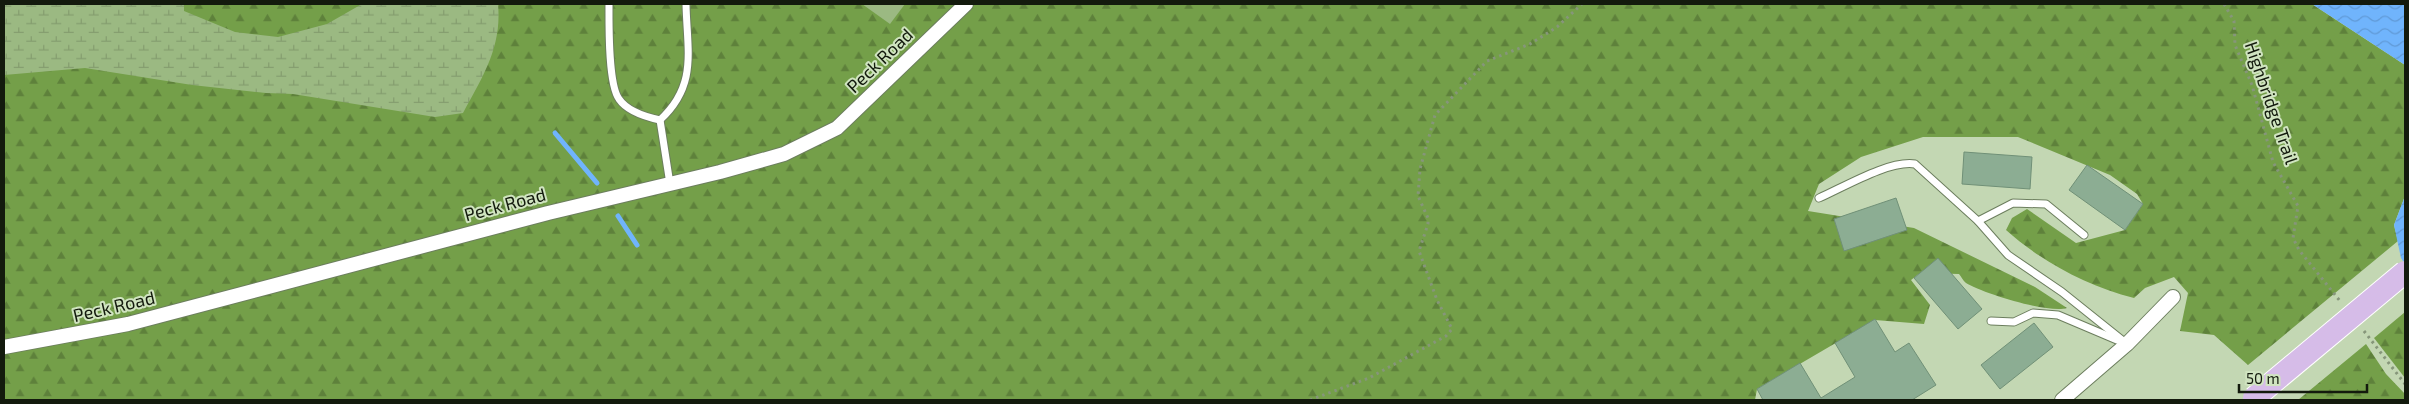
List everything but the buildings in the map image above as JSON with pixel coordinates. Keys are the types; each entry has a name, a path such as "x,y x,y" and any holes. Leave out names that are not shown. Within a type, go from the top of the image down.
{"main road":[{"path":"2254,398 2405,272"}],"street":[{"name":"Peck Road","path":"4,347 128,324 548,212 670,184 784,154 837,128 966,4"},
{"path":"2062,400 2127,344 2173,297"}],"lane":[{"path":"609,4 613,84 619,100 646,117 660,120"},
{"path":"660,120 675,104 687,79 686,4"},
{"path":"660,120 670,184"},
{"path":"1819,198 1892,166 1905,163 1915,164 1978,221 2008,255 2062,292 2127,344"},
{"path":"1978,221 2013,203 2046,204 2084,235"},
{"path":"1992,321 2014,322 2034,313 2058,314 2127,344"}],"path":[{"path":"1310,400 1369,378 1446,336 1452,329 1437,300 1419,251 1428,224 1428,218 1418,196 1420,168 1436,115 1487,61 1530,44 1557,27 1582,4"},
{"name":"Highbridge Trail","path":"2224,4 2234,21 2235,45 2252,85 2273,162 2298,206 2293,238"}],"green space":[{"path":"4,4 2312,4 2405,65 2405,196 2394,225 2398,241 2248,365 2214,335 2180,331 2188,293 2174,277 2145,288 2134,298 2116,293 2066,272 2020,242 2006,230 2012,218 2027,209 2076,243 2125,230 2143,204 2137,194 2110,175 2018,137 1923,137 1861,157 1819,184 1808,211 1914,228 2035,287 2067,308 2046,308 2000,297 1966,283 1959,274 1920,273 1911,280 1930,305 1924,324 1875,320 1757,389 1755,400 4,400"},
{"path":"4,4 184,4 184,11 235,32 278,37 327,24 362,4 498,4 498,20 497,34 490,61 463,113 435,117 293,94 192,85 85,68 4,75"},
{"path":"862,4 905,4 890,24"},
{"path":"2405,312 2405,378 2374,338"},
{"path":"2366,344 2386,374 2405,394 2405,400 2298,400"}],"water":[{"path":"2312,4 2405,4 2405,65"},
{"path":"2405,196 2405,264 2401,258 2394,225"}],"waterway":[{"path":"555,133 597,183"},
{"path":"618,216 637,245"}]}
